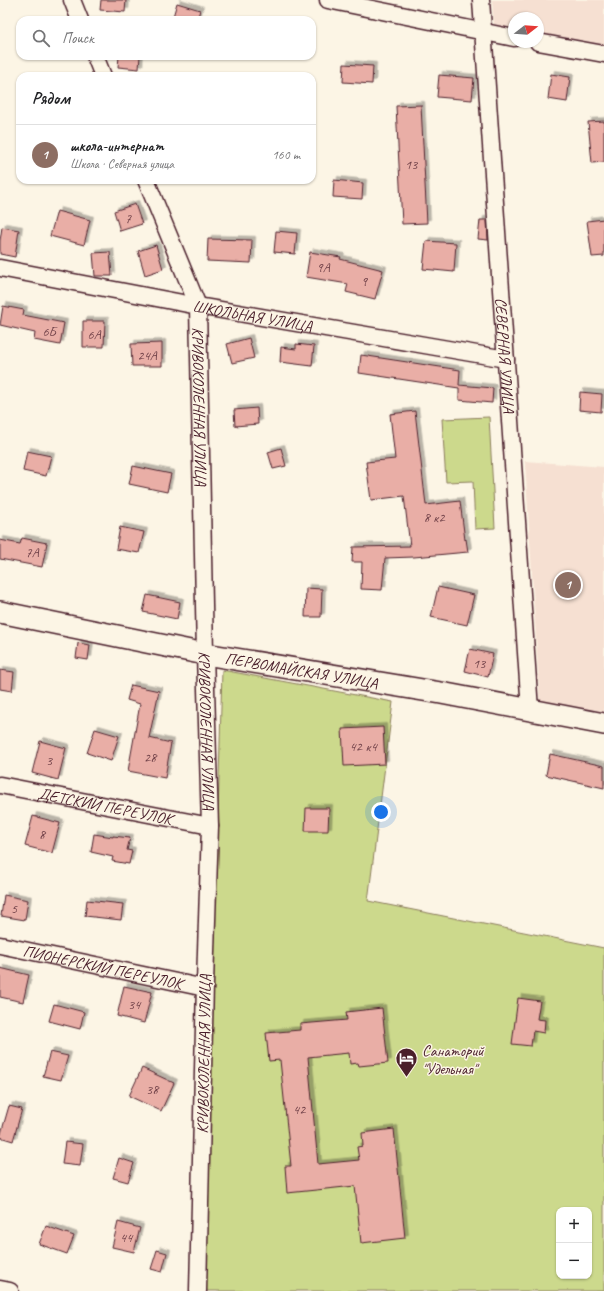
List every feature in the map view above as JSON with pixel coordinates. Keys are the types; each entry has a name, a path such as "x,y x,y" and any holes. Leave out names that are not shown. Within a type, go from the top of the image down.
{"main road":[{"name":"ПЕРВОМАЙСКАЯ УЛИЦА","path":"0,612 205,654 441,693 604,724"}],"street":[{"path":"72,0 78,16"},
{"path":"328,0 508,37"},
{"name":"СЕВЕРНАЯ УЛИЦА","path":"481,0 482,32 530,710"},
{"path":"544,43 604,54"},
{"path":"97,60 102,72"},
{"name":"КРИВОКОЛЕННАЯ УЛИЦА","path":"148,184 198,306 210,826 204,988 198,1291"},
{"name":"ШКОЛЬНАЯ УЛИЦА","path":"0,268 198,306 506,359"},
{"name":"ДЕТСКИЙ ПЕРЕУЛОК","path":"0,785 210,826"},
{"name":"ПИОНЕРСКИЙ ПЕРЕУЛОК","path":"0,946 204,988"},
{"path":"0,1289 10,1291"}],"shaded area":[{"path":"492,0 604,0 604,46 544,35 544,12 508,12 508,28 494,25"},
{"path":"525,461 604,467 604,713 540,702"}],"green space":[{"path":"489,417 495,528 475,529 473,481 446,482 442,419"},
{"name":"Санаторий \"Удельная\"","path":"222,670 393,702 368,901 604,948 604,1291 205,1291"}],"building":[{"path":"101,0 126,0 125,12 100,10"},
{"path":"177,3 200,10 198,16 173,16"},
{"path":"119,60 140,60 139,69 118,67"},
{"path":"344,64 373,66 372,84 343,82"},
{"path":"551,74 570,77 567,102 548,99"},
{"path":"439,75 474,78 472,100 437,97"},
{"path":"421,105 427,223 402,224 396,106"},
{"path":"604,121 604,162 592,163 588,122"},
{"path":"334,180 363,183 362,199 333,197"},
{"path":"135,204 142,224 120,231 114,211"},
{"path":"57,211 90,220 84,245 50,236"},
{"path":"604,219 604,256 592,257 587,221"},
{"path":"480,220 487,220 488,240 478,239"},
{"path":"2,227 19,230 15,257 0,254"},
{"path":"276,231 297,233 295,254 274,252"},
{"path":"208,239 252,240 251,263 207,261"},
{"path":"426,241 456,243 454,272 423,269"},
{"path":"156,245 163,269 145,275 138,251"},
{"path":"110,252 112,276 95,276 93,253"},
{"path":"310,252 341,257 340,259 383,270 375,299 346,292 348,284 306,277"},
{"path":"3,306 24,310 23,315 64,323 60,345 34,340 35,333 0,325"},
{"path":"83,321 105,321 104,347 83,347"},
{"path":"249,338 254,358 232,363 227,344"},
{"path":"162,343 162,366 132,366 131,344"},
{"path":"296,344 314,346 312,366 280,362 281,347 296,349"},
{"path":"361,355 460,370 459,385 493,388 492,403 459,400 459,388 359,373"},
{"path":"580,392 602,394 601,412 579,410"},
{"path":"257,408 258,424 235,426 234,410"},
{"path":"415,411 426,505 460,501 468,552 385,558 382,590 361,589 362,562 352,562 353,547 410,546 404,496 371,500 366,462 395,459 390,414"},
{"path":"281,448 286,466 273,469 268,452"},
{"path":"27,451 51,456 46,476 23,471"},
{"path":"133,466 171,474 167,492 129,484"},
{"path":"120,527 144,532 139,553 116,549"},
{"path":"22,538 47,543 42,567 0,559 0,540 20,544"},
{"path":"438,587 474,595 467,625 431,617"},
{"path":"306,588 322,589 321,617 305,617"},
{"path":"147,595 180,602 177,619 143,612"},
{"path":"78,643 90,645 88,660 76,658"},
{"path":"470,649 493,654 488,677 465,671"},
{"path":"0,670 14,672 12,691 0,689"},
{"path":"131,685 159,691 149,738 171,743 165,778 128,771 140,704 127,700"},
{"path":"383,727 385,764 344,766 342,729"},
{"path":"95,729 119,736 111,761 87,753"},
{"path":"40,741 66,748 58,780 32,773"},
{"path":"550,754 604,766 604,788 546,775"},
{"path":"306,808 329,808 328,831 305,831"},
{"path":"33,816 60,823 52,853 25,846"},
{"path":"94,834 130,838 127,850 132,851 129,864 112,861 113,857 91,852"},
{"path":"4,895 28,900 25,920 1,916"},
{"path":"87,900 123,904 121,920 85,916"},
{"path":"0,968 29,975 23,1002 0,997"},
{"path":"124,986 152,992 144,1023 117,1016"},
{"path":"518,998 540,1001 537,1019 545,1020 544,1033 533,1031 531,1046 512,1044"},
{"path":"54,1004 84,1012 80,1029 49,1021"},
{"path":"382,1008 388,1063 359,1066 358,1063 350,1064 349,1053 308,1057 318,1164 359,1160 357,1147 363,1146 362,1133 394,1129 405,1238 361,1243 355,1186 287,1193 285,1166 291,1166 280,1060 269,1061 266,1033 300,1030 300,1024 347,1020 346,1012"},
{"path":"50,1052 68,1056 61,1080 43,1076"},
{"path":"142,1068 174,1083 161,1111 129,1096"},
{"path":"9,1106 22,1109 13,1141 0,1137"},
{"path":"65,1142 83,1144 80,1166 62,1164"},
{"path":"119,1158 134,1163 128,1182 113,1178"},
{"path":"118,1222 140,1228 134,1252 112,1247"},
{"path":"46,1226 74,1236 67,1254 39,1244"},
{"path":"157,1250 167,1253 162,1272 151,1269"}],"place":[{"name":"школа-интернат","path":"568,585"},
{"name":"Санаторий \"Удельная\"","path":"407,1078"}]}
